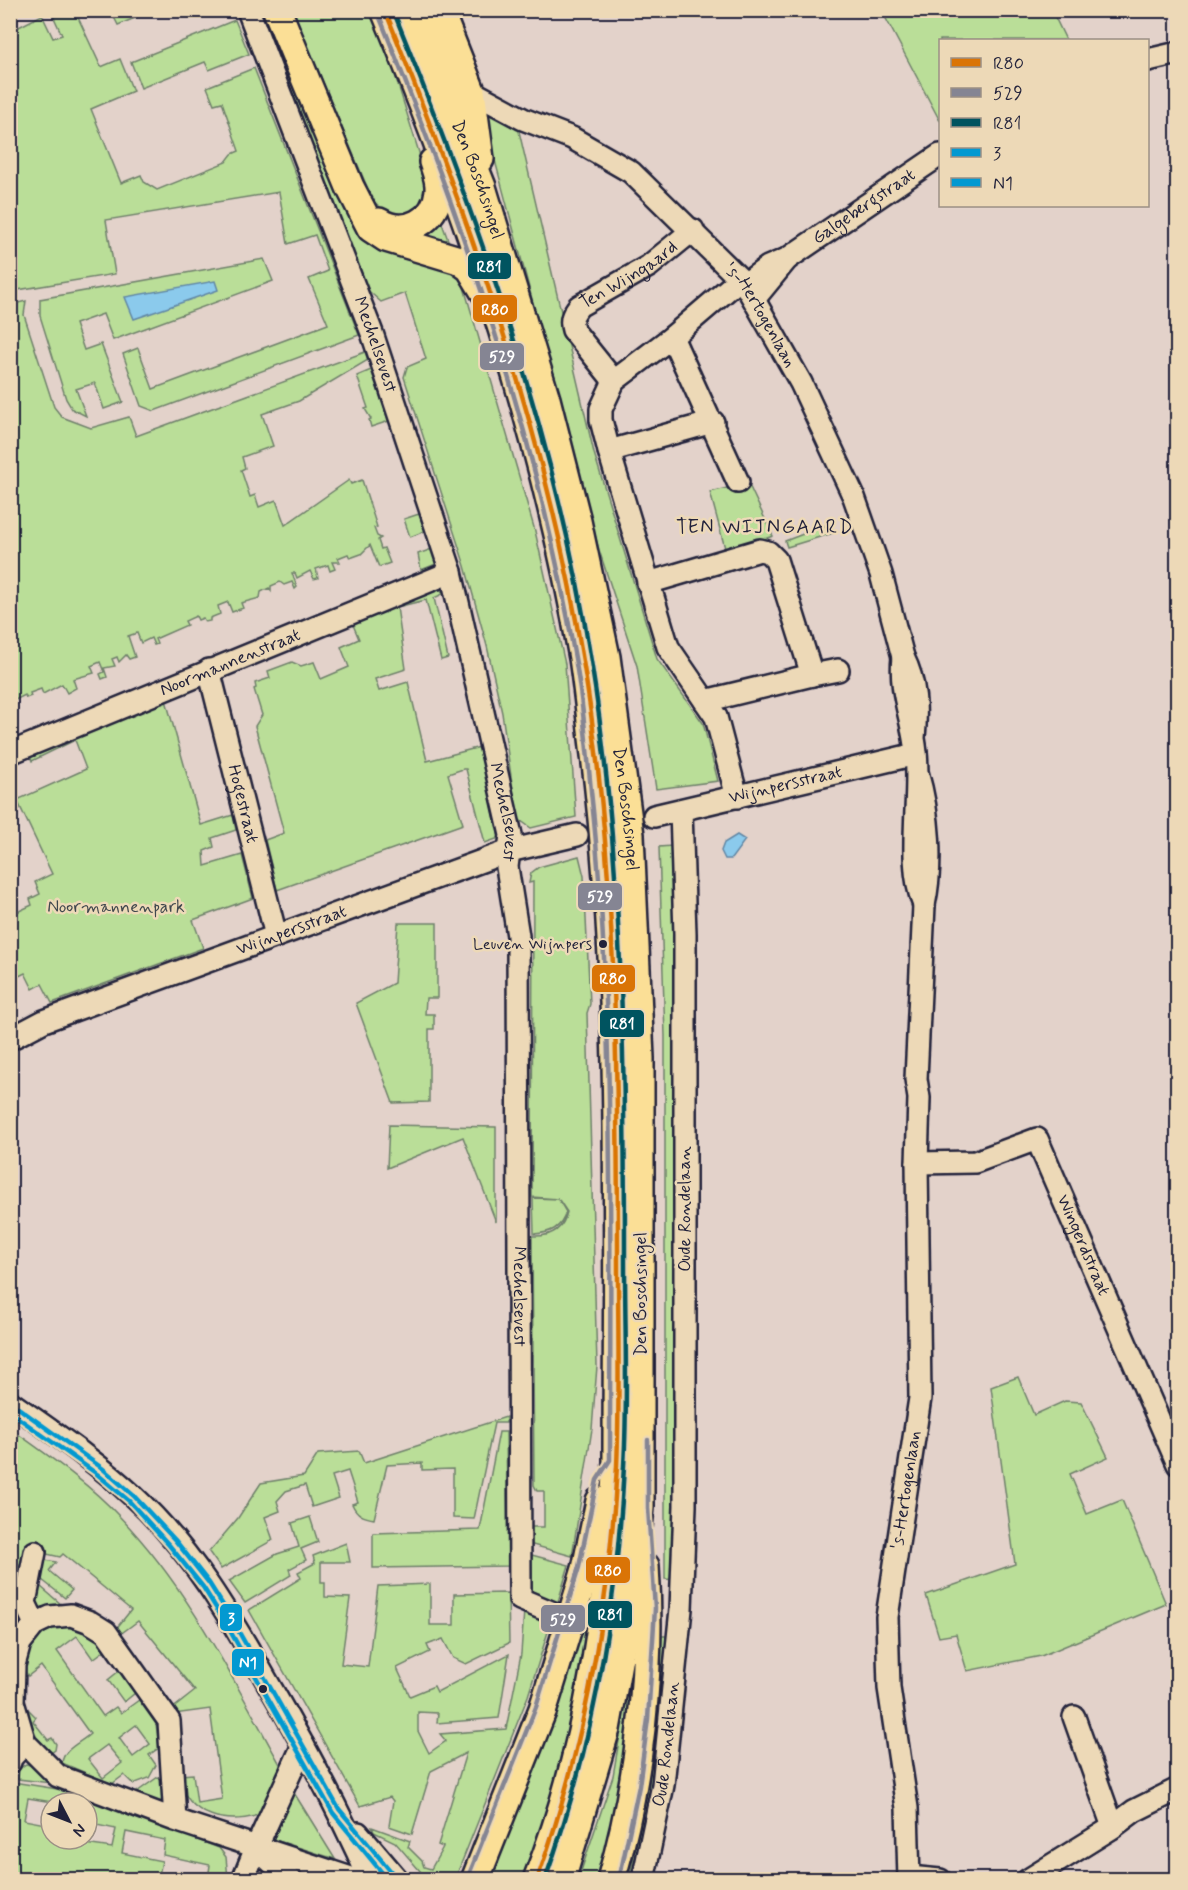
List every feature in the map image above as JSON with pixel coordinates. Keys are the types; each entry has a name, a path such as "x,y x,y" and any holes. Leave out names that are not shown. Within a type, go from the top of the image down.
{"main road":[{"path":"277,10 371,228 386,238 442,254 465,265 497,309"},
{"name":"Den Boschsingel","path":"385,10 427,111 497,309 527,407 560,547 583,661 607,859 617,1066 617,1462 608,1589 598,1651 567,1791 537,1880"},
{"name":"Den Boschsingel","path":"412,10 482,187 546,399 577,521 606,657 630,835 640,1059 640,1508 633,1578 606,1729 561,1880"},
{"path":"438,10 471,91 482,187"},
{"path":"363,212 396,229 413,227 430,212 439,186 425,135 427,111"},
{"path":"475,1880 543,1709 572,1621 586,1569 604,1482 617,1462"},
{"path":"611,1880 630,1795 641,1719 648,1608 640,1508"}],"street":[{"name":"Mechelsevest","path":"248,10 372,333 451,572 511,835 507,867 518,936 520,1599 572,1621"},
{"path":"1149,60 1178,53"},
{"name":"'s-Hertogenlaan","path":"471,91 523,118 572,138 614,161 646,184 747,287 801,383 854,497 881,574 903,657 913,682 917,712 916,887 924,905 916,1079 919,1098 917,1163 920,1398 887,1617 889,1688 907,1808 909,1878"},
{"name":"Galgebergstraat","path":"747,287 939,157"},
{"name":"Ten Wijngaard","path":"614,381 573,330 571,322 573,313 579,306 649,266 693,230"},
{"path":"737,797 716,717 668,647 609,451 601,420 601,409 614,381 672,337 747,287"},
{"path":"672,337 713,422 738,482"},
{"path":"609,451 713,422"},
{"path":"648,583 757,551 768,552 778,565 812,675"},
{"name":"Noormannenstraat","path":"10,753 451,572"},
{"name":"Hogestraat","path":"208,670 276,936"},
{"path":"705,701 838,670"},
{"name":"Wijnpersstraat","path":"654,816 916,755"},
{"name":"Oude Rondelaan","path":"643,1880 663,1785 681,1609 686,1421 685,934 681,810"},
{"name":"Wijnpersstraat","path":"10,1039 44,1021 509,851 577,835"},
{"name":"Wingerdstraat","path":"917,1163 975,1162 1037,1139 1178,1464"},
{"path":"10,1402 102,1468 134,1496 175,1540 209,1582 339,1809 370,1880"},
{"path":"35,1552 24,1603 35,1624"},
{"path":"648,1608 681,1609"},
{"path":"175,1820 170,1720 106,1632 90,1622 71,1615 50,1617 35,1624 20,1643 12,1685 16,1718 25,1743 58,1776 175,1820 256,1848 324,1876 357,1880"},
{"path":"1074,1717 1113,1827"},
{"path":"10,1762 25,1743"},
{"path":"243,1880 303,1745"},
{"path":"1028,1880 1113,1827 1134,1811 1178,1790"},
{"path":"339,1809 398,1880"},
{"path":"256,1848 291,1880"},
{"path":"909,1878 940,1880"}],"green space":[{"path":"51,11 75,11 101,67 120,59 133,91 91,109 121,183 141,175 144,182 157,190 226,162 232,154 239,151 222,102 214,104 207,87 254,68 359,335 154,411 141,406 123,354 138,348 153,389 328,324 309,279 328,271 315,235 288,244 279,192 106,220 115,274 11,291 11,31 42,15 53,38 62,35"},
{"path":"111,11 152,11 118,25"},
{"path":"257,11 268,11 352,222 360,232 459,270 535,531 565,664 576,817 531,828 517,818 502,713 487,646 465,566 404,377 407,367 426,359 405,293 381,302 363,286"},
{"path":"293,11 370,11 392,65 429,185 429,198 408,221 385,211 373,201"},
{"path":"882,11 1052,11 1066,39 939,39 939,119"},
{"path":"235,20 249,54 209,70 205,62 141,88 131,62"},
{"path":"481,108 518,127 594,453 657,659 703,723 718,781 656,789 637,666 599,550"},
{"path":"439,215 452,251 419,234"},
{"path":"264,259 273,281 113,340 103,314 75,324 84,350 101,344 123,402 104,409 95,383 76,389 86,416 72,409 66,399 40,316 40,299"},
{"path":"26,301 24,315 54,407 62,417 91,428 129,417 136,436 365,352 368,360 299,401 262,414 273,446 242,457 245,468 241,470 250,497 255,495 259,507 276,500 285,525 349,480 351,484 362,480 377,527 374,528 377,536 381,538 378,540 381,549 384,548 390,563 379,567 370,545 361,554 350,558 348,554 338,558 340,562 332,562 335,569 330,571 328,565 316,569 318,578 314,579 310,571 297,578 295,573 292,573 297,587 295,589 292,582 284,585 280,582 271,586 271,591 269,588 261,592 260,598 241,603 243,608 232,612 228,602 218,606 220,614 210,618 210,621 205,622 203,618 198,620 196,616 185,621 187,625 155,639 157,644 154,645 151,638 141,643 137,633 128,636 135,657 129,659 126,655 119,662 117,657 112,659 115,666 104,668 107,677 102,679 100,674 104,672 100,662 91,666 94,673 73,679 76,688 67,693 62,684 43,694 41,689 30,693 31,696 26,698 25,695 11,702 10,305"},
{"path":"371,370 389,421 371,427 369,420 371,419 365,409 368,408 357,376"},
{"path":"748,483 773,536 726,552 710,492"},
{"path":"419,514 425,531 410,537 404,519"},
{"path":"829,524 833,533 787,547 785,541"},
{"path":"432,549 436,564 421,570 418,554"},
{"path":"438,589 445,593 434,598 448,658 441,660 426,600 397,607"},
{"path":"397,607 406,669 375,679 379,691 408,682 427,761 480,747 499,838 485,843 466,769 463,769 448,774 463,824 277,890 265,840 284,833 255,726 262,715 254,689 256,688 255,683 270,678 268,671 292,662 301,666 314,662 321,679 349,667 341,647 359,639 351,620"},
{"name":"Noormannenpark","path":"166,700 201,825 233,815 236,830 212,838 214,847 204,851 205,866 242,855 253,898 193,920 203,948 52,1003 42,984 33,989 25,973 11,980 10,892 17,912 32,905 30,899 40,894 35,882 52,874 17,800 86,769 75,740 32,761 30,756"},
{"path":"672,846 679,909 676,1580 665,1579 665,1036 659,847"},
{"path":"579,856 584,876 590,1004 587,1013 597,1366 592,1429 572,1556 529,1544 529,1527 544,1527 544,1491 537,1491 534,1485 532,1236 550,1234 555,1231 559,1228 565,1218 567,1212 559,1200 566,1212 564,1218 554,1229 534,1234 533,1198 558,1199 532,1197 533,882 529,883 531,873 539,867"},
{"path":"398,923 437,923 437,998 426,998 425,1014 434,1014 434,1029 429,1029 429,1102 393,1103 356,1003 394,983"},
{"path":"389,1125 496,1127 496,1222 463,1137 387,1168"},
{"path":"1018,1377 1034,1415 1065,1401 1081,1402 1108,1457 1070,1474 1087,1514 1122,1500 1166,1604 1041,1656 967,1671 956,1634 939,1637 926,1595 1015,1564 991,1387"},
{"path":"506,1417 506,1423 494,1423 474,1519 453,1518 453,1469 422,1470 422,1463 387,1465 374,1519 361,1515 354,1508 352,1504 358,1502 348,1471 332,1476 339,1498 312,1507 305,1485 286,1491 277,1501 280,1511 265,1517 273,1540 221,1569 209,1552 238,1518 261,1483 304,1476 318,1454 359,1451 364,1463"},
{"path":"11,1429 66,1469 106,1503 143,1543 188,1604 282,1768 265,1812 252,1817 225,1818 211,1815 190,1801 183,1789 180,1775 193,1774 197,1803 222,1799 210,1709 174,1714 171,1710 195,1691 138,1621 119,1635 115,1630 131,1610 63,1554 60,1557 29,1550 24,1575 11,1572"},
{"path":"499,1432 506,1432 508,1566 373,1568 373,1533 480,1530"},
{"path":"310,1517 318,1542 301,1549 306,1560 289,1569 291,1575 245,1603 229,1581 277,1554 299,1547 292,1523"},
{"path":"346,1543 350,1562 321,1562 321,1582 325,1582 325,1597 350,1598 341,1664 368,1667 378,1586 430,1584 430,1625 454,1625 454,1594 508,1593 509,1643 466,1664 453,1658 443,1639 427,1645 430,1652 397,1668 410,1696 434,1686 437,1692 509,1654 499,1718 437,1723 438,1713 418,1712 418,1731 429,1753 446,1741 440,1734 506,1729 521,1654 524,1610 551,1622 528,1696 455,1879 427,1879 395,1842 374,1832 372,1827 410,1841 408,1847 422,1861 424,1867 431,1869 443,1847 438,1845 466,1753 431,1771 412,1834 389,1826 393,1801 390,1797 360,1806 249,1610 301,1578 298,1572 315,1563 313,1556"},
{"path":"528,1554 569,1565 557,1605 530,1596"},
{"path":"40,1559 56,1562 49,1571 72,1590 65,1598 37,1576"},
{"path":"587,1580 600,1581 577,1723 527,1879 486,1880"},
{"path":"34,1581 62,1605 60,1609 37,1612"},
{"path":"58,1626 80,1628 90,1634 105,1650 93,1659 77,1636 57,1651 103,1716 116,1707 121,1713 139,1700 156,1724 159,1748 149,1755 156,1765 149,1778 133,1784 124,1775 112,1784 62,1763 65,1754 90,1734 41,1666 28,1676 23,1667 28,1653 39,1637","holes":["136,1725 150,1744 133,1757 119,1738","107,1745 122,1763 103,1778 88,1759"]},
{"path":"637,1634 633,1719 612,1836 599,1879 578,1880 613,1776"},
{"path":"662,1636 669,1636 656,1786 636,1879 629,1880 649,1784"},
{"path":"119,1671 135,1693 124,1702 108,1680"},
{"path":"27,1708 36,1717 33,1721 48,1740 52,1738 56,1744 55,1750 48,1755 39,1752 23,1709"},
{"path":"26,1764 51,1783 18,1779 19,1769"},
{"path":"158,1777 162,1781 162,1805 134,1794"},
{"path":"13,1782 70,1791 39,1791 39,1800 28,1798 24,1820 39,1823 39,1851 99,1851 99,1846 112,1848 116,1829 99,1825 99,1802 219,1848 226,1857 228,1879 208,1879 210,1865 163,1855 165,1840 126,1832 122,1853 162,1861 159,1875 185,1879 11,1880"},
{"path":"291,1788 335,1859 269,1838"}],"water":[{"path":"215,281 218,290 134,319 125,297"},
{"path":"737,835 745,840 731,859 725,859 721,851 724,843"}],"transit line":[{"name":"R80","path":"385,10 476,250 527,412 549,494 568,577 583,661 594,736 609,887 616,1038 617,1466 608,1572 592,1676 569,1779 537,1880"},
{"name":"R81","path":"393,10 484,249 535,412 576,577 602,736 610,811 623,1038 626,1416 621,1519 609,1624 600,1676 577,1779 545,1880"},
{"name":"529","path":"378,13 468,250 518,411 540,493 559,575 580,691 599,874 604,958 610,1125 610,1460 597,1480 579,1567 536,1707 468,1877"},
{"name":"3","path":"10,1402 102,1468 134,1496 175,1540 209,1583 231,1618 339,1809 398,1880"},
{"name":"N1","path":"10,1412 97,1474 129,1501 203,1587 333,1813 388,1880"},
{"name":"529","path":"619,1880 639,1786 648,1719 655,1608 648,1508 648,1440"}],"place":[{"name":"Leuven Wijnpers","path":"603,944"}],"district":[{"name":"TEN WIJNGAARD","path":"765,527"}]}
